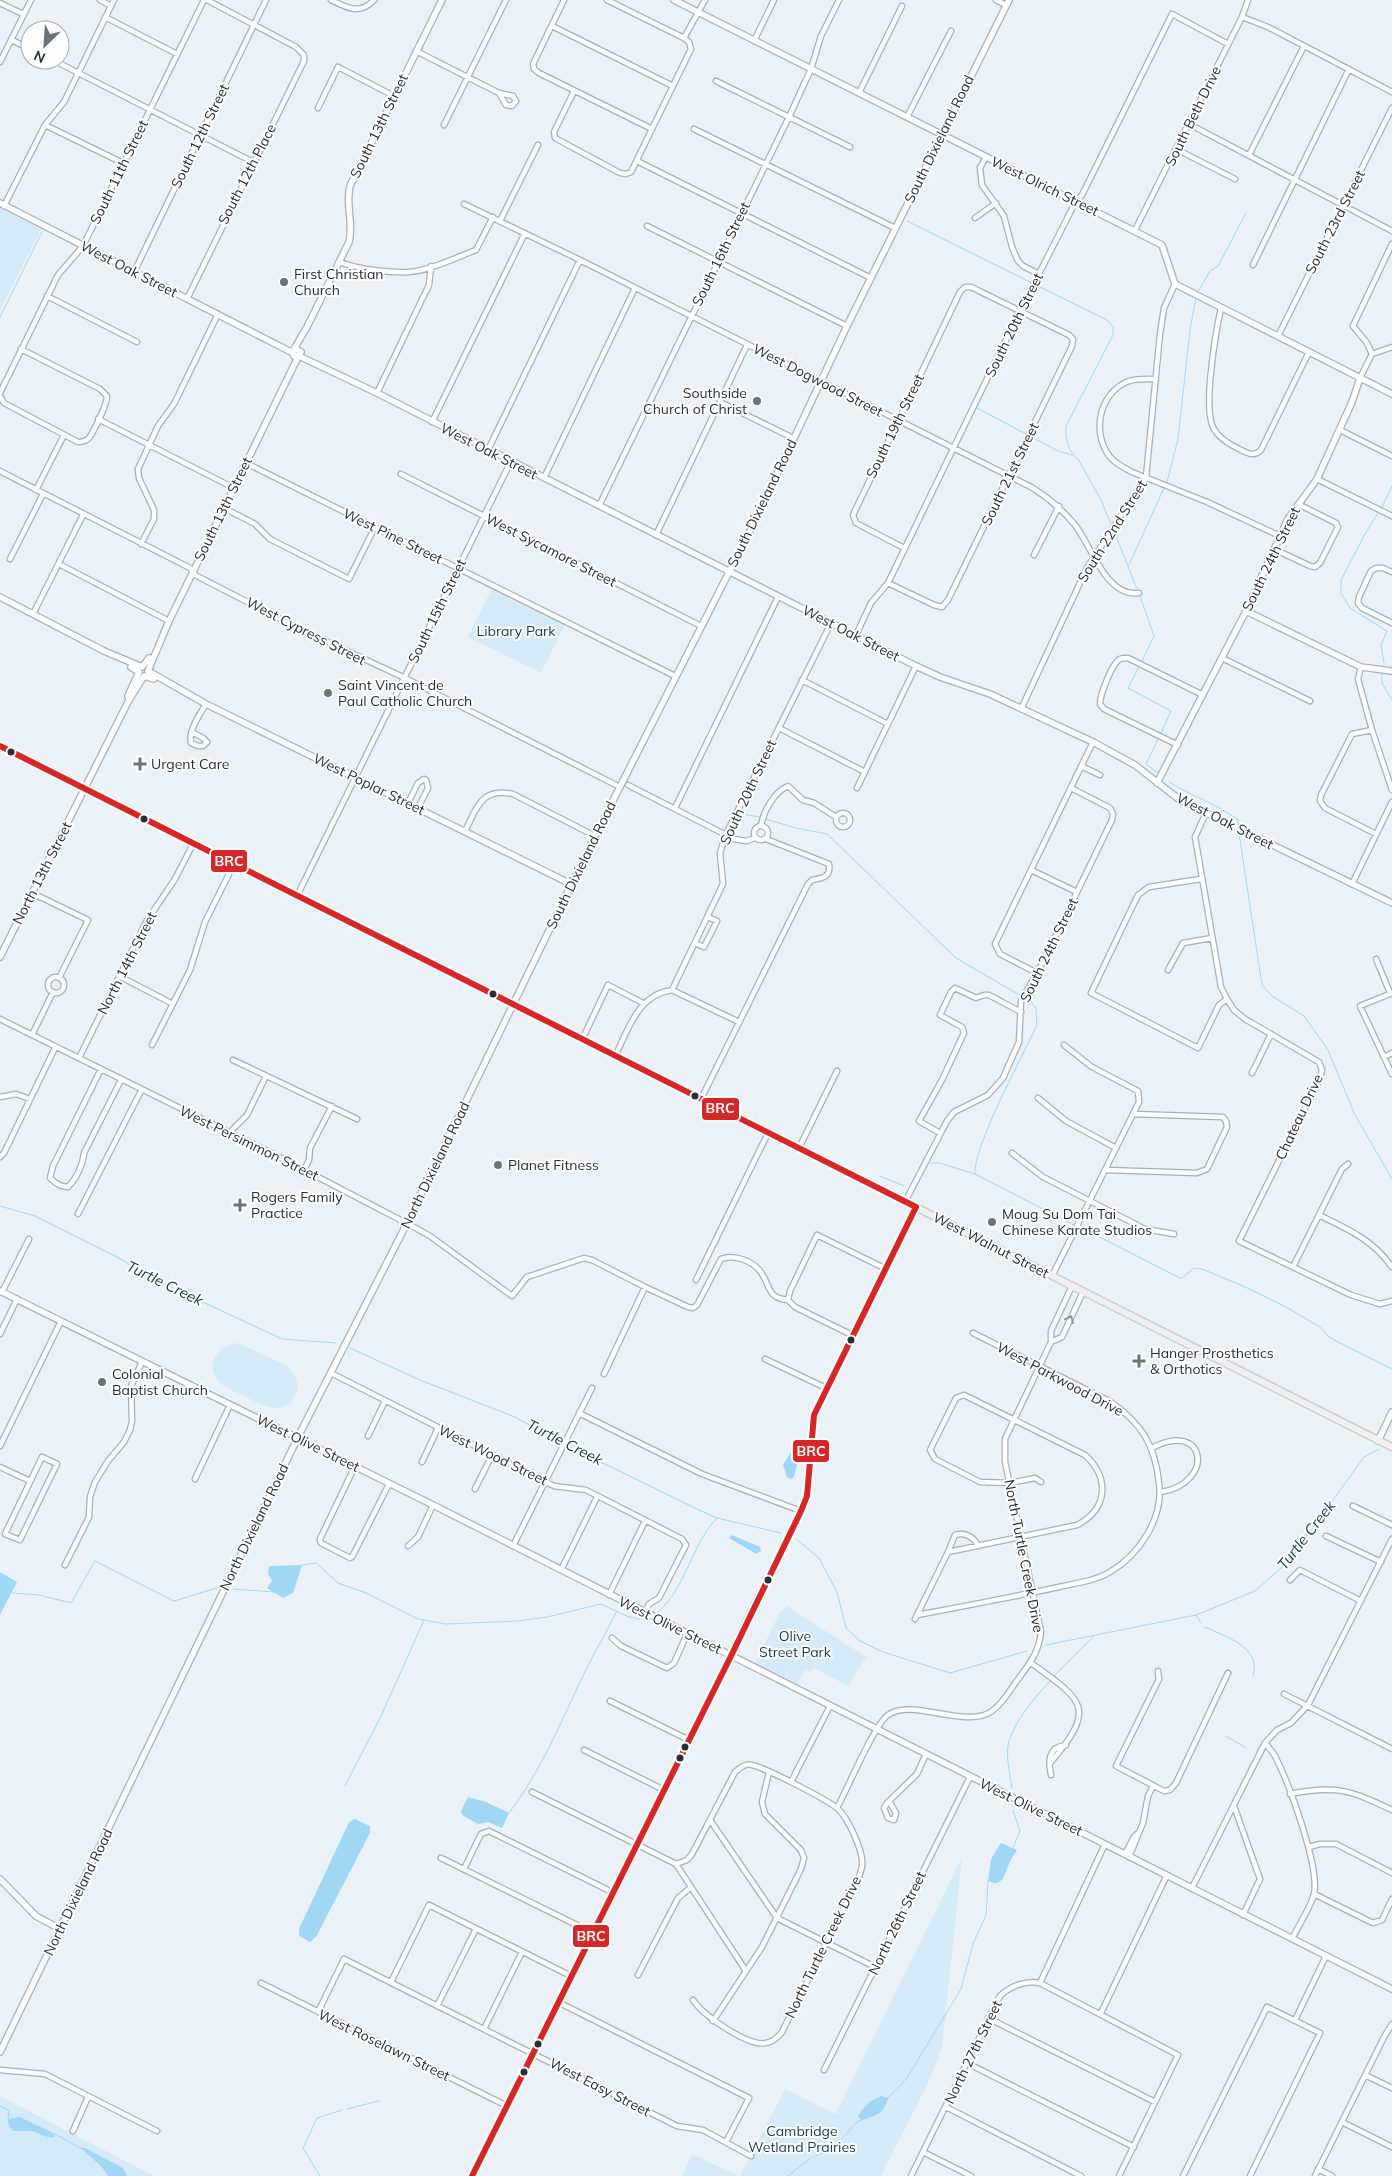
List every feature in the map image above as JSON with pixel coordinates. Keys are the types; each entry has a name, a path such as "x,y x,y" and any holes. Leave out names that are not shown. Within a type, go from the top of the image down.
{"main road":[{"name":"West Walnut Street","path":"0,746 1392,1448"}],"street":[{"path":"0,62 31,0"},
{"path":"100,0 111,6"},
{"path":"2,205 46,125 64,102 114,0"},
{"path":"205,0 254,24"},
{"name":"South 11th Street","path":"0,396 58,275 83,246 205,0"},
{"name":"South 12th Street","path":"134,272 266,0"},
{"path":"331,0 346,8 355,10 363,8 374,0"},
{"name":"South 13th Street","path":"85,788 129,700 128,696 156,649 291,370 302,339 340,262 352,231 348,202 350,186 442,0"},
{"path":"444,125 506,0"},
{"path":"564,0 533,64 534,69 539,74 652,129"},
{"path":"574,90 554,134 558,141 620,173 626,174 631,172 691,49 689,42 684,38 607,0"},
{"name":"West Olrich Street","path":"674,0 1162,245 1175,284"},
{"path":"684,38 705,0"},
{"path":"754,41 774,0"},
{"name":"South 16th Street","path":"599,506 789,116 811,69 821,36 839,0"},
{"path":"996,0 1008,2"},
{"name":"South Beth Drive","path":"1135,230 1190,124 1242,17 1248,0"},
{"name":"South Dixieland Road","path":"513,1005 571,884 729,572 847,326 1008,2"},
{"path":"0,3 24,14"},
{"path":"859,93 902,6"},
{"name":"South 20th Street","path":"856,635 871,603 888,583 1020,311 1076,201 1082,195 1172,14 1228,44"},
{"path":"1242,17 1304,46 1392,92"},
{"path":"106,18 177,54"},
{"name":"South 12th Place","path":"187,299 304,61 304,55 301,51 254,24"},
{"path":"552,26 673,86"},
{"path":"907,117 951,31"},
{"path":"12,40 20,44"},
{"path":"1249,155 1304,46"},
{"path":"416,51 499,93"},
{"path":"318,108 338,67 394,96"},
{"path":"70,69 253,162"},
{"path":"1253,265 1349,69"},
{"path":"716,81 850,147"},
{"name":"South 23rd Street","path":"1278,336 1392,108"},
{"path":"1190,124 1392,231"},
{"path":"46,125 123,163"},
{"path":"694,129 895,228"},
{"path":"500,221 538,145"},
{"path":"1176,149 1235,179"},
{"path":"986,157 980,168 982,185 1004,216 1015,256 1023,266 1039,274"},
{"path":"637,161 871,278"},
{"path":"975,218 996,203"},
{"name":"West Dogwood Street","path":"464,204 580,260 1009,476 1051,499 1076,527 1104,573 1117,586 1129,593 1139,593"},
{"name":"West Oak Street","path":"2,205 916,666 940,677 969,685 1093,742 1135,765 1180,800 1392,903"},
{"path":"340,262 352,267 410,272 431,266 476,250 493,218"},
{"path":"647,226 847,326"},
{"path":"432,422 525,233"},
{"path":"1392,244 1353,326 1367,343 1372,354 1392,347"},
{"path":"488,450 580,260"},
{"path":"376,394 429,285 431,266"},
{"path":"1175,284 1392,394"},
{"name":"South 22nd Street","path":"1021,708 1094,557 1146,477 1164,308 1175,284"},
{"name":"South 19th Street","path":"904,548 856,523 853,518 897,420 960,292 965,287 971,287 1020,311"},
{"path":"544,478 635,288"},
{"path":"48,296 138,342"},
{"path":"1221,308 1217,326 1209,399 1212,428 1218,436 1230,444 1252,455 1257,454 1261,450 1309,352"},
{"name":"South 21st Street","path":"888,583 934,605 942,606 948,600 1009,476 1072,346 1073,339 1069,335 1020,311"},
{"path":"141,544 154,519 154,510 139,478 138,469 158,426 174,404 218,314"},
{"path":"656,535 747,345"},
{"path":"0,396 78,442 83,442 89,438 107,400 107,396 100,389 21,349"},
{"name":"South 24th Street","path":"1157,783 1246,611 1280,536 1298,504 1318,479 1372,354"},
{"path":"1156,379 1139,378 1127,382 1108,397 1100,417 1101,438 1110,457 1121,467 1207,502 1280,536"},
{"path":"720,402 793,438"},
{"path":"98,419 234,488"},
{"path":"1340,430 1392,456"},
{"path":"36,490 64,435"},
{"name":"South 15th Street","path":"297,896 511,461"},
{"name":"West Pine Street","path":"246,463 675,676"},
{"name":"West Cypress Street","path":"0,471 190,568 193,572 302,630 405,678 616,785"},
{"name":"West Sycamore Street","path":"401,474 701,626"},
{"path":"1318,479 1392,516"},
{"path":"10,559 43,494"},
{"path":"1274,549 1315,567 1320,563 1338,527 1336,523 1298,504"},
{"path":"1034,555 1059,506"},
{"path":"224,508 255,524 270,539 349,579 375,527"},
{"path":"33,614 83,515"},
{"path":"59,564 169,621"},
{"path":"1392,572 1383,568 1376,568 1371,571 1358,597 1358,602 1362,608 1392,624"},
{"name":"West Poplar Street","path":"0,597 206,704 571,884"},
{"path":"674,808 778,597"},
{"path":"1246,611 1361,667 1392,671"},
{"name":"South 20th Street","path":"672,990 723,884 720,853 726,834 831,623"},
{"path":"1178,745 1104,709 1100,704 1100,696 1116,663 1121,658 1128,658 1203,695"},
{"path":"1222,658 1310,701"},
{"path":"857,788 916,666"},
{"path":"1361,667 1358,679 1372,730 1392,790"},
{"path":"802,680 888,724"},
{"path":"192,732 206,704"},
{"path":"779,728 865,772"},
{"path":"1372,730 1352,734 1321,795 1320,801 1325,808 1376,834"},
{"path":"1036,973 1000,954 995,944 1093,742"},
{"path":"1081,766 1100,775"},
{"path":"408,803 418,783 426,780 428,788 418,808"},
{"path":"628,785 741,840 756,838 762,841 766,839 829,864 826,878 823,880 812,880 808,884 701,1099"},
{"path":"756,838 754,831 761,826 764,812 782,788 788,786 803,800 814,803 836,817"},
{"name":"North 13th Street","path":"0,957 85,788"},
{"name":"South 24th Street","path":"905,1202 940,1133 954,1112 988,1095 1003,1078 1019,1042 1022,1001 1113,814 1110,808 1071,788"},
{"path":"465,831 485,796 499,792 513,794 595,836"},
{"path":"1352,884 1392,802"},
{"name":"Chateau Drive","path":"1206,813 1195,836 1221,987 1234,1010 1319,1062 1322,1070 1320,1078 1239,1241 1350,1295 1380,1304 1392,1301"},
{"path":"761,826 768,830 769,834 766,839"},
{"name":"North 14th Street","path":"80,1058 146,922 175,880 193,844"},
{"path":"152,1045 190,970 205,922 234,864"},
{"path":"1031,870 1076,892"},
{"path":"1201,879 1149,887 1138,895 1091,993 1198,1048 1219,1005 1227,1000"},
{"path":"32,893 88,920 59,978"},
{"path":"695,943 704,947 709,938 717,921 708,917"},
{"path":"1168,970 1183,943 1212,938"},
{"path":"1376,959 1391,993 1360,1006 1392,1074"},
{"path":"119,976 173,1004"},
{"path":"54,978 59,978 64,984 63,989 59,992 53,992 49,988 49,982 54,978"},
{"path":"582,1040 608,985 643,1003"},
{"path":"940,1133 919,1121 942,1080 964,1033 962,1027 940,1015 950,992 954,988 976,998 984,994 1021,1012"},
{"path":"615,1056 643,1003 658,994 672,990 739,1022"},
{"path":"32,1036 53,992"},
{"name":"North Dixieland Road","path":"0,2052 297,1438 406,1224 513,1005"},
{"name":"West Persimmon Street","path":"0,1019 56,1048 80,1058 141,1091 229,1132 430,1236 512,1296 527,1277 584,1258 592,1260 645,1287"},
{"path":"1252,1074 1271,1034"},
{"path":"1052,1276 1106,1170 1140,1096 1138,1091 1092,1067 1064,1045"},
{"path":"2,1155 56,1048"},
{"path":"1384,1057 1392,1053"},
{"path":"233,1060 357,1119"},
{"path":"101,1069 53,1166 50,1178 55,1183 68,1187 73,1182 84,1161 84,1153 121,1080"},
{"path":"799,1148 837,1071"},
{"path":"229,1132 246,1115 266,1076"},
{"path":"78,1214 141,1091"},
{"path":"0,1097 16,1094 30,1099"},
{"path":"1038,1098 1066,1121 1116,1148"},
{"path":"304,1170 309,1160 310,1148 332,1106"},
{"path":"1106,1170 1197,1173 1204,1171 1207,1169 1227,1127 1223,1117 1133,1114"},
{"path":"696,1280 768,1133"},
{"path":"1012,1153 1043,1177 1145,1229 1174,1234"},
{"path":"1293,1267 1342,1169 1348,1164"},
{"path":"472,2176 614,1893 801,1511 807,1496 814,1415 916,1207"},
{"path":"1319,1215 1370,1242 1382,1253 1392,1267"},
{"path":"788,1300 790,1291 817,1235 886,1269"},
{"path":"1,1291 29,1239"},
{"path":"604,1374 645,1287 688,1308 694,1308 698,1305 721,1259 729,1256 738,1258 756,1267 773,1295 779,1299 788,1300 795,1307 852,1335"},
{"name":"North Turtle Creek Drive","path":"713,2021 754,2042 767,2043 773,2041 782,2032 862,1867 862,1860 847,1820 838,1808 877,1728 888,1714 906,1710 970,1717 983,1716 999,1705 1031,1663 1040,1642 1041,1632 1005,1462 1005,1439 1052,1342 1051,1331 1072,1286"},
{"name":"West Olive Street","path":"1,1291 433,1505 1392,1989"},
{"name":"North Turtle Creek Drive","path":"1052,1342 1062,1337 1083,1292"},
{"path":"0,1334 17,1299"},
{"path":"0,1446 61,1321"},
{"name":"West Parkwood Drive","path":"948,1552 916,1617 1096,1578 1120,1565 1139,1546 1153,1521 1160,1492 1158,1467 1152,1448 1131,1417 1111,1402 972,1334"},
{"path":"765,1359 826,1388"},
{"path":"65,1565 89,1517 90,1497 95,1482 108,1461 124,1442 130,1430 132,1422 131,1386 142,1362"},
{"name":"West Wood Street","path":"331,1373 554,1486 586,1490 685,1541 686,1545 659,1598 649,1604 645,1613"},
{"path":"513,1546 592,1388"},
{"path":"948,1552 1077,1525 1084,1521 1098,1507 1103,1486 1098,1471 1085,1455 964,1395 956,1398 930,1450 935,1459 980,1482 1010,1483 1034,1478 1041,1482"},
{"path":"368,1436 385,1402"},
{"path":"195,1480 230,1405"},
{"path":"1378,1441 1392,1412"},
{"path":"579,1414 702,1474 801,1511"},
{"path":"422,1462 438,1428"},
{"path":"1152,1448 1166,1441 1180,1440 1193,1446 1197,1454 1196,1468 1188,1482 1180,1487 1160,1492"},
{"path":"475,1489 492,1455"},
{"path":"42,1457 57,1464 20,1540 5,1534 30,1482 42,1457"},
{"path":"355,1466 320,1539 321,1544 350,1558 355,1554 389,1484"},
{"path":"0,1467 30,1482"},
{"path":"561,1570 597,1497"},
{"path":"408,1546 418,1537 433,1505"},
{"path":"1352,1506 1392,1525"},
{"path":"609,1595 645,1521"},
{"path":"948,1552 955,1535 960,1534 966,1534 975,1540 978,1546"},
{"path":"1326,1536 1381,1562"},
{"path":"1192,1888 1264,1744 1277,1730 1291,1723 1308,1705 1392,1539"},
{"path":"1290,1580 1300,1570 1361,1601"},
{"path":"612,1638 620,1646 662,1667 669,1668 674,1663 687,1634"},
{"path":"1031,1663 1074,1697 1079,1705 1077,1727 1066,1745 1051,1762 1049,1767 1051,1775"},
{"path":"1158,1671 1159,1679 1116,1766 1164,1791 1170,1790 1176,1783 1228,1673"},
{"path":"1284,1694 1392,1748"},
{"path":"610,1701 689,1740"},
{"path":"791,1782 830,1706"},
{"path":"1264,1744 1276,1757 1309,1847 1313,1870 1314,1894 1292,1939"},
{"path":"584,1750 664,1790"},
{"path":"890,1801 917,1774 926,1754"},
{"path":"676,1864 687,1860 692,1854 735,1772 742,1766 751,1764 791,1782 838,1808"},
{"path":"693,2000 713,2021 746,1971 777,1918 801,1869 804,1858 801,1850 765,1814 762,1802 769,1772"},
{"name":"North 26th Street","path":"824,2070 970,1777"},
{"path":"1127,1855 1143,1823 1148,1796 1152,1786"},
{"path":"1290,1794 1315,1789 1335,1789 1360,1795 1392,1810"},
{"path":"532,1792 676,1864 746,1971"},
{"path":"1234,1806 1260,1879 1244,1915"},
{"path":"710,1820 777,1918 875,1966"},
{"path":"464,1869 482,1834 489,1831 614,1893"},
{"path":"1105,1844 1040,1982 1178,2054 1119,2176"},
{"path":"1309,1847 1320,1844 1336,1844 1392,1873"},
{"path":"441,1858 593,1933"},
{"path":"1101,2013 1167,1876"},
{"path":"0,1879 36,1916 60,1929"},
{"path":"638,1976 678,1898 690,1888"},
{"path":"1314,1894 1373,1923 1382,1920 1392,1899"},
{"path":"391,1982 429,1905 571,1976"},
{"path":"437,2006 476,1929"},
{"path":"484,2029 522,1952"},
{"path":"1295,2020 1326,1956"},
{"name":"West Easy Street","path":"318,2012 344,1959 677,2126 703,2130 750,2156"},
{"name":"North 27th Street","path":"911,2176 1000,1996 1005,1990 1031,1981 1040,1982"},
{"name":"West Roselawn Street","path":"261,1983 507,2106"},
{"path":"558,2002 749,2098 726,2142"},
{"path":"1183,2176 1267,2007 1320,2033 1250,2176"},
{"path":"988,2018 1155,2102"},
{"path":"1315,2176 1391,2026"},
{"path":"968,2063 1134,2147"},
{"path":"0,2070 45,2074 157,2131"},
{"path":"1365,2075 1392,2088"},
{"path":"73,2131 88,2097"},
{"path":"946,2107 1081,2176"},
{"path":"1342,2122 1392,2147"},
{"path":"923,2152 971,2176"},
{"path":"1318,2169 1332,2176"}],"green space":[{"path":"0,208 41,229 0,311"},
{"name":"Library Park","path":"492,588 565,625 541,673 468,637"},
{"path":"235,1343 287,1366 297,1382 296,1394 291,1402 278,1408 263,1405 223,1386 218,1381 214,1375 213,1368 215,1357 223,1348"},
{"name":"Olive Street Park","path":"787,1606 866,1657 848,1686 814,1668 810,1672 805,1670 798,1684 755,1663 780,1612"},
{"name":"Cambridge Wetland Prairies","path":"962,1857 942,2048 928,2083 881,2176 740,2176 785,2089 836,2114"},
{"path":"0,2096 154,2176 0,2176"},
{"name":"Cambridge Wetland Prairies","path":"692,2154 739,2176 682,2176"}],"water":[{"path":"794,1451 799,1456 794,1477 791,1479 787,1477 783,1465 791,1452"},
{"path":"732,1535 760,1547 761,1551 756,1554 729,1538"},
{"path":"302,1565 293,1593 283,1598 267,1588 272,1581 268,1574 269,1566"},
{"path":"0,1572 17,1582 0,1615"},
{"path":"468,1797 486,1802 509,1813 502,1828 488,1822 478,1824 462,1815 461,1811"},
{"path":"355,1819 370,1826 370,1833 316,1937 310,1942 299,1936 299,1929 349,1822"},
{"path":"1001,1843 1017,1850 1000,1882 993,1883 988,1881 991,1859"},
{"path":"881,2096 888,2098 882,2110 862,2120 858,2117 867,2104"},
{"path":"20,2117 55,2134 54,2138 33,2131 13,2131 9,2126 8,2119"},
{"path":"81,2148 85,2148 123,2168 127,2176 108,2176"}],"waterway":[{"path":"1199,290 1210,271 1218,266 1246,213"},
{"path":"907,221 1032,283"},
{"path":"0,317 42,232"},
{"path":"1036,285 1107,320 1113,327 1113,335 1066,426 1070,449 1078,459 1101,500 1111,524"},
{"path":"1167,482 1178,439 1190,330 1196,298"},
{"path":"977,408 1026,434"},
{"path":"1032,437 1058,451 1072,455"},
{"path":"1382,507 1392,486"},
{"path":"1129,565 1164,488"},
{"path":"1378,513 1341,580 1341,593 1350,608 1387,631 1381,645 1384,663"},
{"path":"1114,531 1137,589"},
{"path":"1140,596 1154,636 1142,661"},
{"path":"1139,667 1128,688 1171,711 1161,733"},
{"path":"1382,674 1382,683 1392,700"},
{"path":"1158,739 1146,764 1159,774"},
{"path":"1169,782 1230,814 1238,820 1238,824"},
{"path":"743,814 759,817"},
{"path":"765,819 827,834 956,958 1021,996"},
{"path":"1239,833 1262,985 1272,996 1304,1016 1328,1050 1355,1115 1392,1179"},
{"path":"1027,998 1036,1008 1037,1025 990,1123 976,1162 975,1174 1074,1225"},
{"path":"930,1163 939,1163 975,1174"},
{"path":"880,1176 904,1186"},
{"name":"Turtle Creek","path":"0,1206 35,1216 117,1257 160,1282 282,1339 336,1343"},
{"path":"1080,1227 1180,1278 1194,1268 1202,1269 1243,1286 1284,1306 1320,1327 1328,1336 1338,1342 1392,1369"},
{"name":"Turtle Creek","path":"350,1348 420,1380 515,1417 560,1442 717,1518 781,1533"},
{"name":"Turtle Creek","path":"1046,1645 1196,1615 1255,1591 1289,1561 1364,1457 1379,1449"},
{"path":"658,1612 675,1591 701,1541 717,1518"},
{"name":"Turtle Creek","path":"796,1539 819,1558 837,1592 846,1628 860,1641 883,1652 950,1673 1027,1651"},
{"path":"12,1593 39,1595 71,1603 95,1561 174,1601 220,1587"},
{"path":"302,1565 316,1563 338,1583 366,1593 418,1619 446,1624 518,1621 547,1617 601,1604 629,1617 640,1619"},
{"path":"233,1589 274,1592"},
{"path":"509,1813 539,1766 584,1673 617,1611"},
{"path":"1196,1615 1201,1623"},
{"path":"345,1786 382,1714 424,1620"},
{"path":"1205,1627 1232,1639 1247,1650 1254,1666 1253,1676"},
{"path":"1053,1677 1093,1637"},
{"path":"1012,1788 1008,1758 1009,1741 1021,1716 1051,1680"},
{"path":"1226,1736 1246,1748"},
{"path":"1013,1810 1020,1831 1013,1847"},
{"path":"887,2099 907,2078 961,1989 973,1944 986,1915 988,1880"},
{"path":"347,2109 379,2101"},
{"path":"0,2106 9,2111 8,2119"},
{"path":"320,2176 303,2148 317,2118 342,2110"},
{"path":"813,2157 833,2149 857,2122 863,2119"},
{"path":"55,2134 82,2149"},
{"path":"788,2176 811,2158"}],"transit line":[{"name":"BRC","path":"0,746 916,1207"},
{"name":"BRC","path":"472,2176 731,1656 801,1511 807,1496 814,1415 916,1207"}],"place":[{"name":"First Christian Church","path":"284,282"},
{"name":"Southside Church of Christ","path":"757,401"},
{"name":"Saint Vincent de Paul Catholic Church","path":"328,693"},
{"name":"Urgent Care","path":"140,764"},
{"name":"Planet Fitness","path":"498,1165"},
{"name":"Rogers Family Practice","path":"240,1205"},
{"name":"Moug Su Dom Tai Chinese Karate Studios","path":"992,1222"},
{"name":"Hanger Prosthetics & Orthotics","path":"1139,1361"},
{"name":"Colonial Baptist Church","path":"102,1382"}]}
